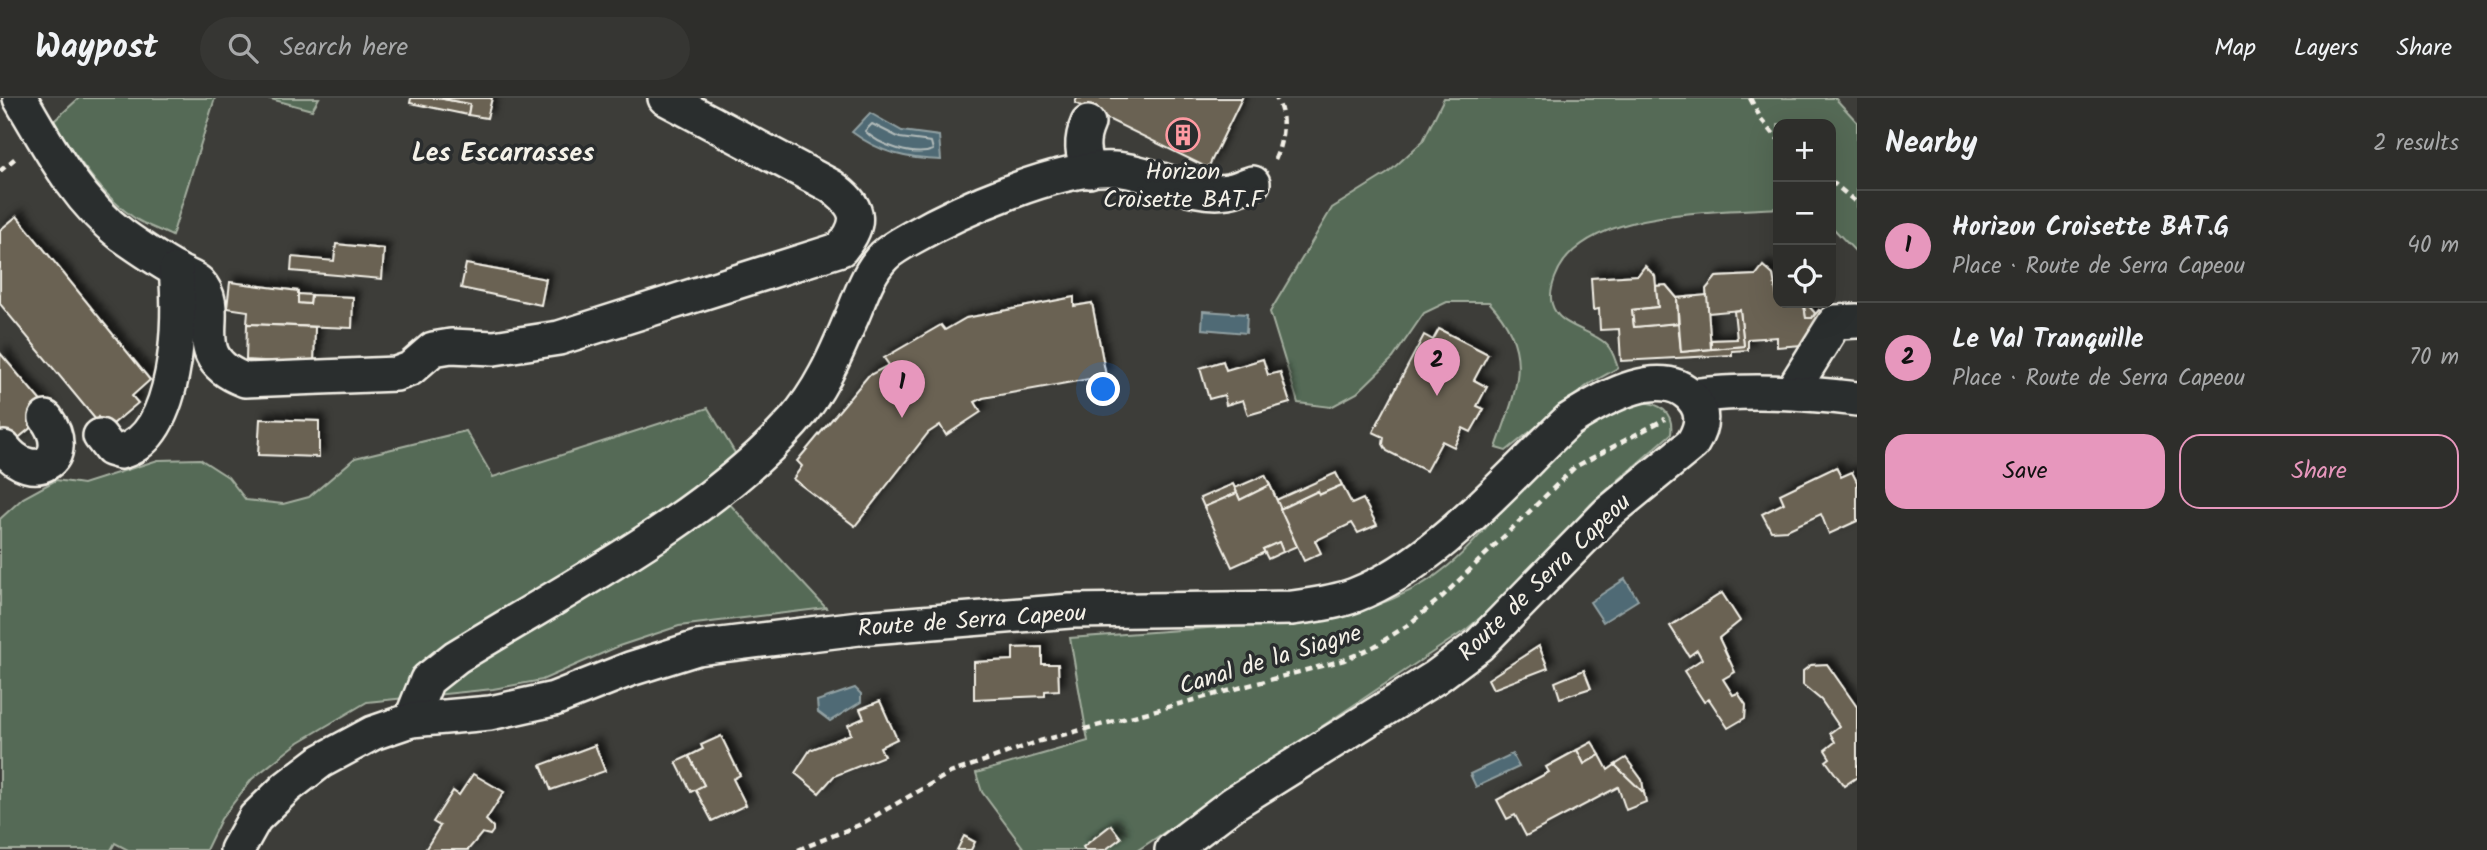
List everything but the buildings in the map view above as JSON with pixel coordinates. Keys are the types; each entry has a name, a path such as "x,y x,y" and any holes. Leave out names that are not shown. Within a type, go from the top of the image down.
{"street":[{"path":"20,98 89,205 121,234 197,281 207,294 208,344 213,356 229,374 245,380 396,374 410,369 433,349 451,346 494,348 559,338 820,258 841,249 853,234 857,217 850,200 831,186 665,98"},
{"path":"1088,122 1083,134 1082,152 1090,171"},
{"path":"411,720 427,680 456,657 659,532 714,495 762,454 794,420 823,380 872,273 885,255 911,238 984,203 1044,181 1090,171 1115,169 1209,190 1228,191 1253,183"},
{"path":"853,234 885,255"},
{"path":"100,436 110,449 120,452 143,441 155,426 171,373 178,332 180,307 176,270"},
{"path":"1792,391 1809,368 1835,322 1857,321"},
{"name":"Route de Serra Capeou","path":"237,850 255,818 321,761 373,733 411,720 490,713 554,699 630,669 697,648 859,628 1070,611 1292,608 1327,604 1355,595 1399,572 1435,546 1569,420 1594,404 1621,392 1664,384 1681,387 1691,396 1702,417 1699,432 1692,444 1608,513 1479,645 1436,677 1234,803 1172,850"},
{"name":"Route de Serra Capeou","path":"1691,396 1738,391 1792,391 1857,399"},
{"path":"4,448 13,460 25,467 39,466 53,457 59,444 55,431 46,418"}],"path":[{"path":"1253,183 1276,157 1283,132 1280,105 1276,98"},
{"path":"1750,98 1761,119 1773,133"},
{"path":"1832,182 1857,203"},
{"name":"Canal de la Siagne","path":"798,850 859,825 896,801 950,773 999,755 1344,660 1375,646 1408,625 1443,596 1574,467 1667,418 1691,396"}],"green space":[{"path":"79,98 215,98 172,236 142,222 121,208 99,185 70,147 54,121"},
{"path":"267,98 319,98 312,110"},
{"path":"1444,98 1835,98 1857,122 1857,253 1836,231 1836,119 1773,119 1773,208 1653,218 1620,226 1592,238 1569,255 1554,281 1551,294 1555,312 1568,323 1606,344 1618,368 1589,384 1506,451 1496,448 1515,390 1517,355 1513,338 1504,320 1489,302 1447,302 1424,313 1393,358 1357,393 1331,407 1298,403 1270,312 1332,208 1388,173 1423,141"},
{"path":"1640,402 1654,404 1668,414 1671,434 1591,504 1517,586 1467,629 1138,850 1025,850 982,792 976,773 1088,741 1070,638 1333,619 1393,598 1422,584 1448,566 1557,449 1597,422"},
{"path":"708,408 738,458 726,500 826,608 679,626 619,646 542,680 493,689 367,702 299,742 252,779 221,819 206,850 128,850 115,843 111,850 0,850 0,519 23,498 56,480 83,484 158,460 200,459 228,477 246,500 283,504 309,497 355,458 466,431 493,477"}],"water":[{"path":"870,113 902,131 939,136 941,160 894,153 873,145 852,132"},
{"path":"1203,311 1247,314 1246,333 1202,329"},
{"path":"1625,579 1638,600 1603,622 1590,602"},
{"path":"855,688 861,694 861,702 830,721 818,712 817,701"},
{"path":"1512,754 1519,767 1476,787 1470,774"}],"place":[{"name":"Horizon Croisette BAT.F","path":"1183,135"},
{"name":"Le Val Tranquille","path":"1437,396"},
{"name":"Horizon Croisette BAT.G","path":"902,418"}],"district":[{"name":"Les Escarrasses","path":"503,152"}]}
